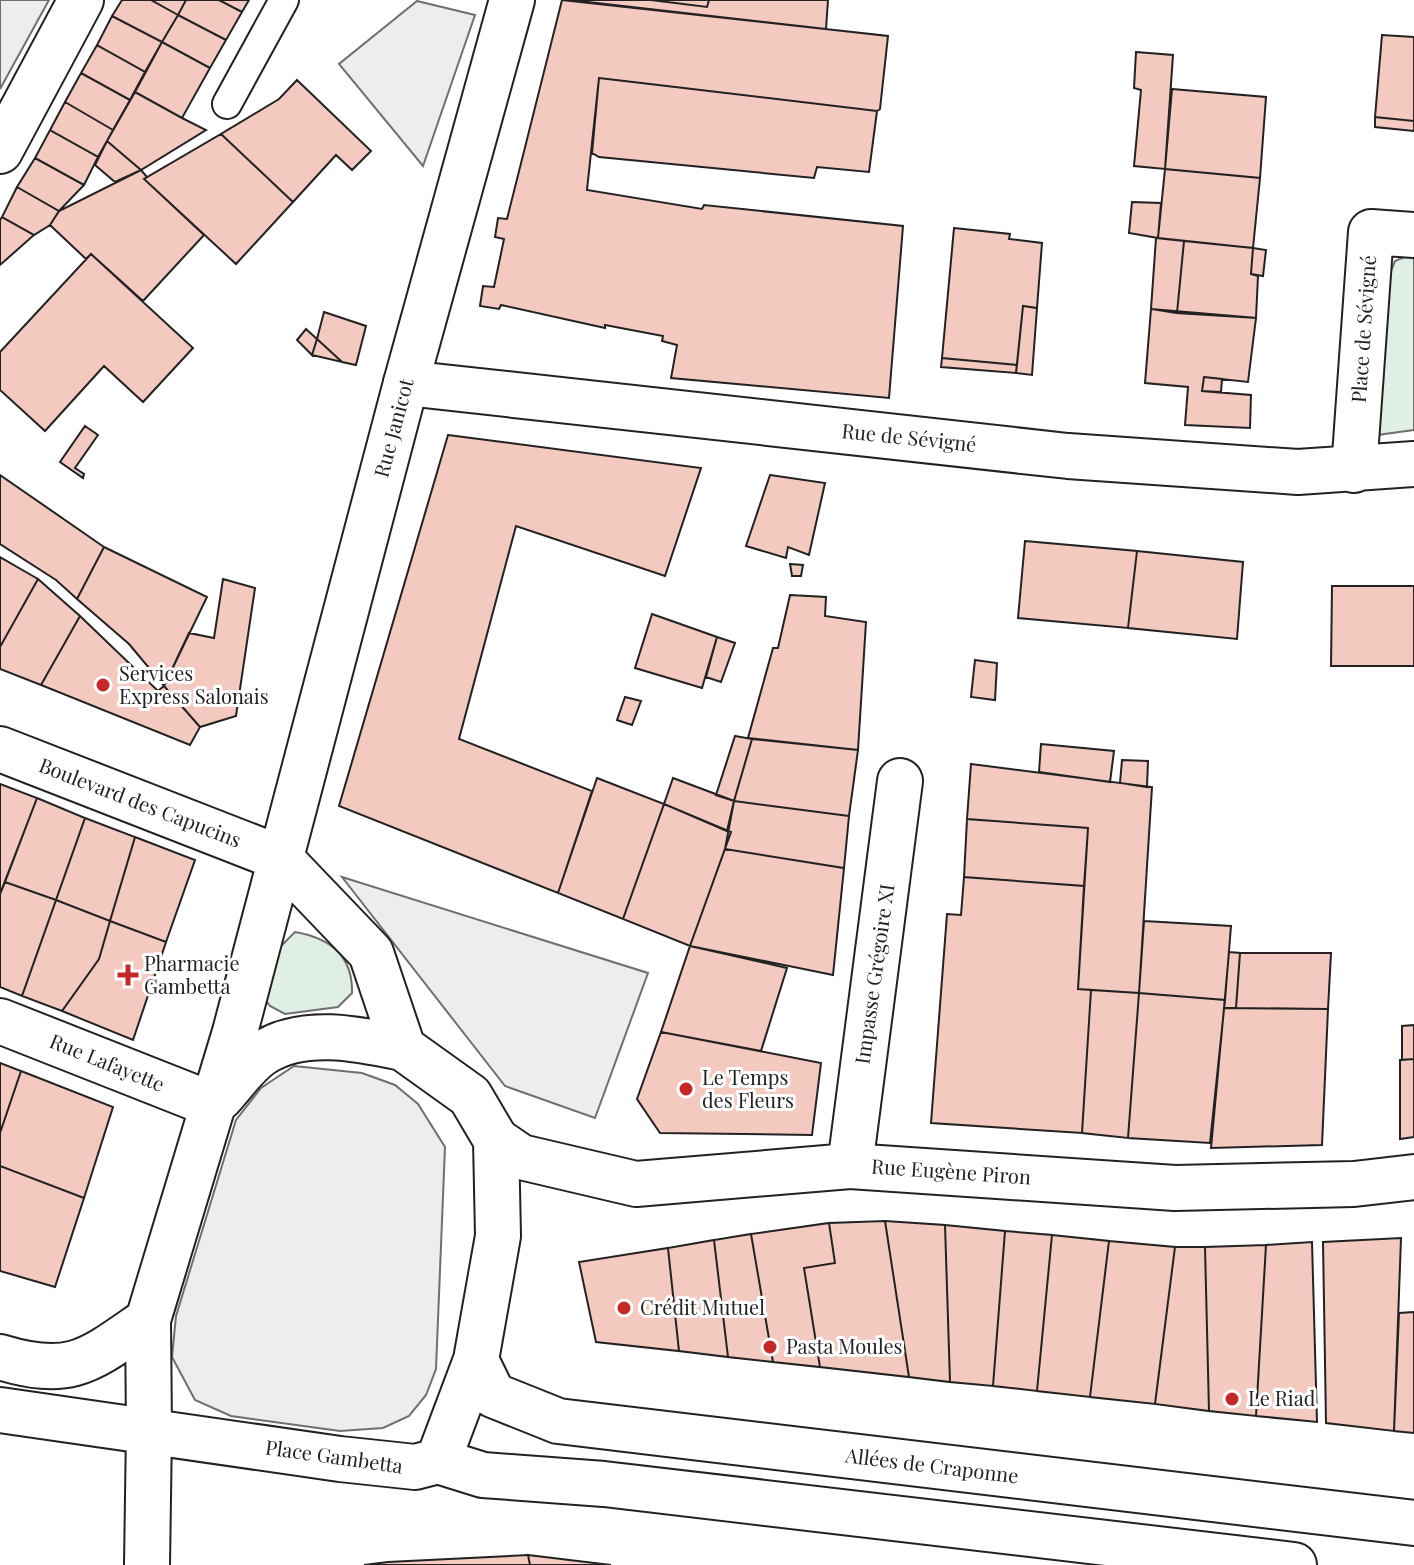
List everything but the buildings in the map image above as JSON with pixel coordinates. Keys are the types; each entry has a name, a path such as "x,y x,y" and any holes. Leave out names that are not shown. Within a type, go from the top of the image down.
{"main road":[{"path":"0,151 81,0"},
{"name":"Rue Janicot","path":"280,858 512,0"},
{"name":"Place de Sévigné","path":"1354,470 1371,232 1414,235"},
{"name":"Rue de Sévigné","path":"406,383 1068,456 1298,472 1414,464"},
{"name":"Boulevard des Capucins","path":"0,749 280,858"},
{"name":"Impasse Grégoire XI","path":"850,1166 900,781"},
{"path":"280,858 371,953 403,1048"},
{"path":"147,1565 148,1320 213,1105 280,858"},
{"name":"Rue Lafayette","path":"0,1021 213,1105"},
{"path":"213,1105 263,1053 301,1038 356,1038 403,1048 470,1096 496,1140 498,1236 476,1360 438,1461 483,1475 619,1486 1294,1565"},
{"name":"Rue Eugène Piron","path":"496,1140 521,1157 636,1184 850,1166 1175,1188 1354,1184 1414,1177"},
{"path":"0,1357 39,1369 89,1360 148,1320"},
{"name":"Allées de Craponne","path":"476,1360 493,1395 558,1421 1414,1523"},
{"name":"Place Gambetta","path":"0,1410 385,1464 415,1467 438,1461"}],"lane":[{"path":"227,104 284,0"}],"green space":[{"path":"1414,253 1414,430 1377,435 1384,288 1395,261"},
{"path":"295,932 329,944 344,959 352,993 338,1007 285,1014 270,1006 261,994 273,954"}],"shaded area":[{"path":"0,0 49,0 0,89"},
{"path":"417,1 475,15 423,166 339,64"},
{"path":"342,877 648,973 595,1118 505,1086"},
{"path":"294,1066 362,1073 395,1085 418,1104 445,1147 436,1369 426,1395 409,1416 383,1428 340,1431 231,1416 195,1400 172,1357 176,1316 236,1120 261,1088"}],"place":[{"name":"Services Express Salonais","path":"103,685"},
{"name":"Pharmacie Gambetta","path":"128,975"},
{"name":"Le Temps des Fleurs","path":"686,1089"},
{"name":"Crédit Mutuel","path":"624,1308"},
{"name":"Pasta Moules","path":"770,1347"},
{"name":"Le Riad","path":"1232,1399"}]}
